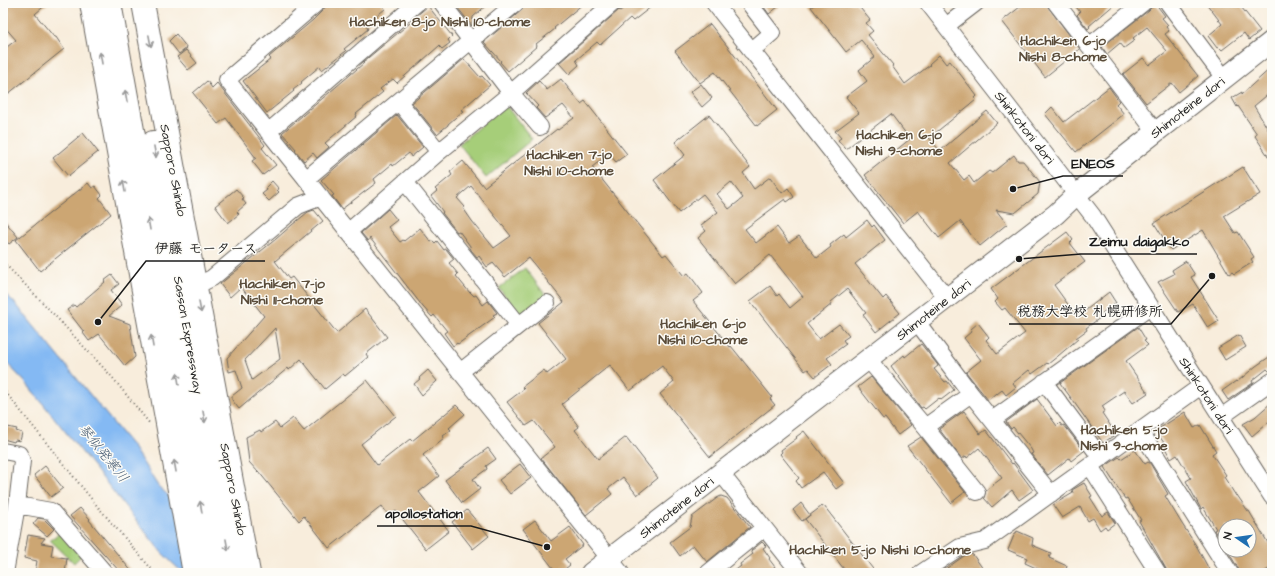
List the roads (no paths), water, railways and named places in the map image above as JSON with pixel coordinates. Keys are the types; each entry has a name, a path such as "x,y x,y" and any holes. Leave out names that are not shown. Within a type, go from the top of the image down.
{"highway":[{"path":"91,3 194,573"},
{"name":"Sasson Expressway","path":"110,3 213,573"},
{"name":"Sasson Expressway","path":"128,3 232,573"},
{"name":"Sapporo Shindo","path":"143,3 249,573"}],"main road":[{"name":"Shimoteine dori","path":"591,573 615,566 720,472 1056,214 1077,194 1272,41"}],"street":[{"path":"317,3 227,80 615,566"},
{"path":"268,132 417,3"},
{"path":"442,3 511,93 540,127"},
{"path":"306,179 516,3"},
{"path":"348,232 439,152 511,93 614,3"},
{"path":"714,3 947,298"},
{"path":"749,3 772,33 751,51"},
{"name":"Shinkotoni dori","path":"928,3 1093,216 1272,498"},
{"path":"946,26 976,3"},
{"path":"1056,3 1155,132"},
{"path":"1089,46 1143,3"},
{"path":"1168,3 1224,78"},
{"path":"399,102 439,152"},
{"path":"405,182 518,325"},
{"path":"196,286 212,278 298,206 320,197"},
{"path":"460,372 547,303"},
{"path":"992,420 1150,306"},
{"path":"917,322 971,394 1051,494"},
{"path":"868,358 977,492"},
{"path":"1221,418 1272,381"},
{"path":"1044,382 1096,462 1158,573"},
{"path":"922,573 960,547 985,541 1201,386"},
{"path":"925,427 971,394"},
{"path":"1140,430 1230,573"},
{"path":"3,451 19,454 22,461 12,511 5,573"},
{"path":"720,472 800,573"},
{"path":"12,511 51,511 105,573"},
{"path":"708,573 764,528"}],"water":[{"name":"琴似発寒川","path":"3,292 15,303 133,447 158,486 254,573 183,573 162,553 27,384 3,359"}],"place":[{"name":"ENEOS","path":"1013,189"},
{"name":"Zeimu daigakko","path":"1019,259"},
{"name":"税務大学校 札幌研修所","path":"1212,276"},
{"name":"伊藤 モータース","path":"98,322"},
{"name":"apollostation","path":"547,547"}],"district":[{"name":"Hachiken 8-jo Nishi 10-chome","path":"440,21"},
{"name":"Hachiken 6-jo Nishi 8-chome","path":"1063,48"},
{"name":"Hachiken 6-jo Nishi 9-chome","path":"899,142"},
{"name":"Hachiken 7-jo Nishi 10-chome","path":"569,162"},
{"name":"Hachiken 7-jo Nishi 11-chome","path":"282,292"},
{"name":"Hachiken 6-jo Nishi 10-chome","path":"703,332"},
{"name":"Hachiken 5-jo Nishi 9-chome","path":"1124,438"},
{"name":"Hachiken 5-jo Nishi 10-chome","path":"880,549"}]}
